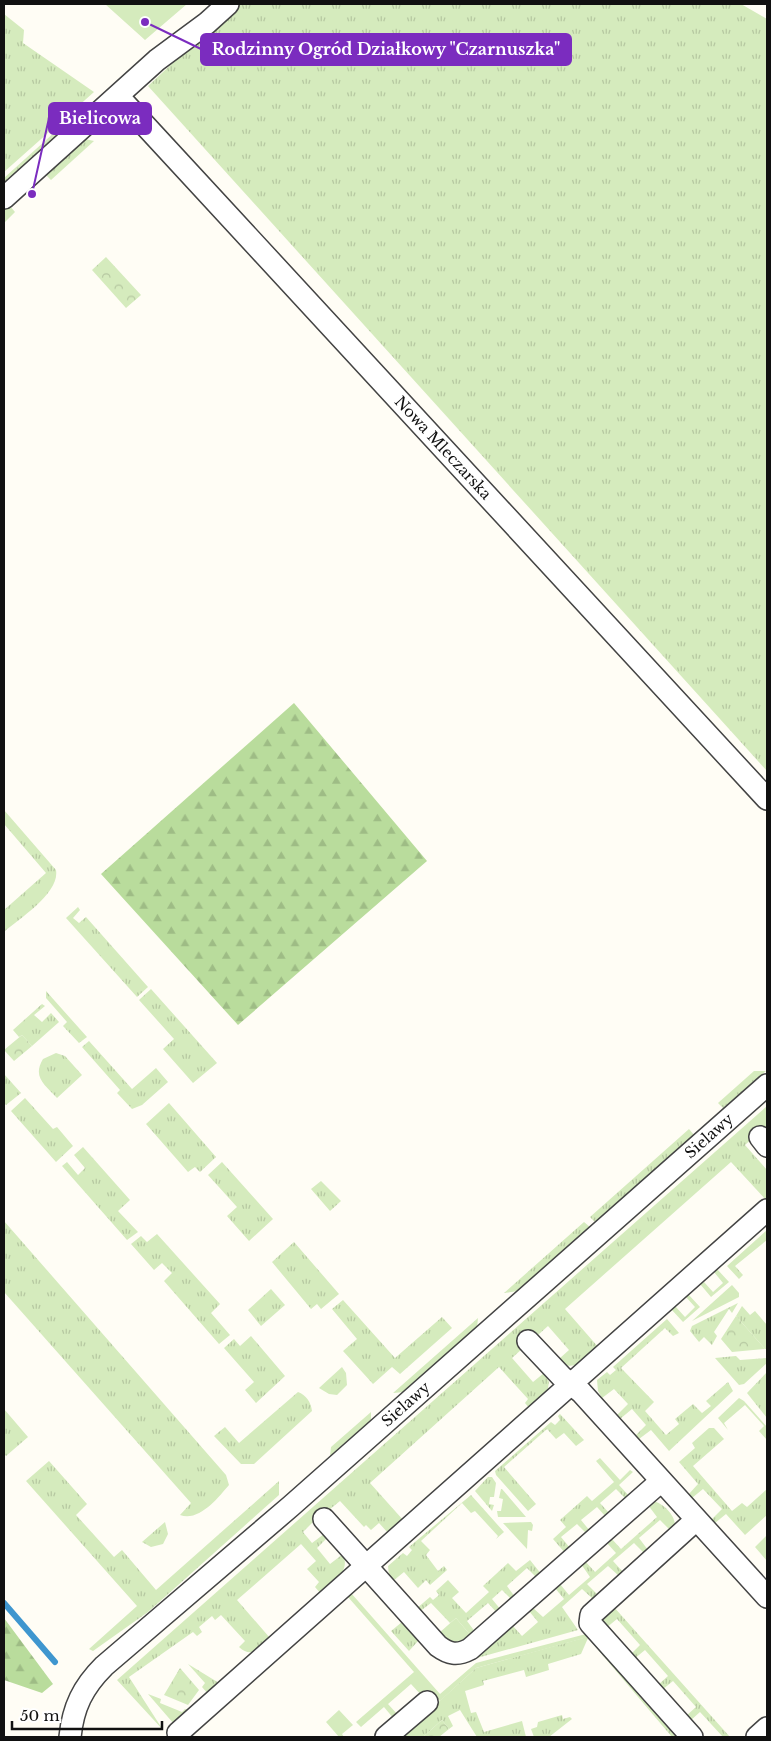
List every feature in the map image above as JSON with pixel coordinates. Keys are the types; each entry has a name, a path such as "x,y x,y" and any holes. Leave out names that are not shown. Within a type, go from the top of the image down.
{"street":[{"path":"4,198 157,60 201,28 228,4"},
{"name":"Nowa Mleczarska","path":"118,96 767,799"},
{"name":"Sielawy","path":"70,1737 72,1718 78,1698 89,1682 104,1666 298,1500 767,1086"},
{"path":"178,1733 767,1210"},
{"path":"528,1341 581,1392 660,1482 767,1597"},
{"path":"324,1519 438,1646 446,1652 461,1654 470,1649 660,1482"},
{"path":"692,1737 590,1624 591,1615 696,1520"},
{"path":"386,1737 427,1702"},
{"path":"757,1737 767,1728"}],"green space":[{"path":"105,4 187,4 145,40"},
{"path":"236,4 741,4 767,19 767,771 148,86"},
{"path":"4,14 24,30 23,43 94,92 4,172"},
{"path":"67,121 74,122 4,184 4,178"},
{"path":"85,139 94,141 51,180 45,174"},
{"path":"9,205 15,212 4,223 4,210"},
{"path":"106,257 141,295 126,308 92,270"},
{"path":"294,703 427,861 238,1025 101,874"},
{"path":"4,810 56,870 56,879 46,896 4,932 4,910 46,873 4,824"},
{"path":"78,907 80,910 73,918 79,923 86,917 148,987 137,997 66,918"},
{"path":"151,989 217,1063 193,1083 163,1049 174,1039 139,1000"},
{"path":"46,991 87,1037 79,1043 63,1026 67,1022 46,998"},
{"path":"42,1004 45,1006 34,1015 42,1022 51,1013 59,1022 32,1046 22,1035 19,1037 13,1030"},
{"path":"22,1035 32,1046 14,1061 4,1050"},
{"path":"89,1041 132,1089 156,1068 168,1082 142,1105 132,1109 117,1093 120,1090 82,1047"},
{"path":"56,1053 65,1056 82,1075 57,1098 44,1085 39,1076 40,1065 43,1059"},
{"path":"754,1071 766,1071 723,1108 718,1103"},
{"path":"4,1074 21,1093 6,1105 4,1103"},
{"path":"25,1098 53,1129 57,1127 73,1146 56,1162 11,1111"},
{"path":"169,1103 216,1157 200,1172 195,1167 188,1172 146,1124"},
{"path":"767,1106 767,1132 764,1128 745,1145 767,1170 767,1199 731,1162 565,1309 599,1348 585,1360 569,1366 559,1359 569,1350 548,1326 538,1335 534,1332 520,1344 522,1349 512,1358 533,1382 544,1373 549,1382 547,1394 530,1409 525,1403 528,1399 499,1367 370,1483 404,1521 388,1533 379,1523 371,1530 366,1525 364,1527 340,1501 329,1510 326,1509 303,1532 312,1543 324,1534 327,1538 317,1548 330,1564 343,1554 345,1560 342,1572 321,1594 315,1587 319,1582 307,1569 316,1561 301,1544 237,1600 270,1638 256,1651 248,1652 239,1647 245,1641 221,1615 215,1620 212,1616 199,1627 202,1632 197,1636 193,1632 129,1677 163,1730 117,1680"},
{"path":"689,1129 694,1135 595,1222 590,1217"},
{"path":"83,1147 130,1200 118,1211 138,1232 127,1240 62,1166 67,1162 78,1175 85,1168 74,1155"},
{"path":"222,1162 273,1219 249,1241 227,1216 237,1207 208,1175"},
{"path":"321,1181 341,1201 330,1211 311,1189"},
{"path":"4,1221 226,1475 229,1485 208,1508 194,1515 180,1515 191,1503 4,1292"},
{"path":"584,1222 590,1227 518,1291 504,1293"},
{"path":"767,1230 767,1240 735,1266 743,1275 739,1279 727,1266"},
{"path":"157,1234 220,1304 211,1313 230,1335 219,1344 164,1281 172,1273 162,1263 154,1270 131,1244 141,1236 147,1242"},
{"path":"294,1242 339,1294 321,1309 317,1304 311,1309 272,1262"},
{"path":"717,1269 729,1282 711,1297 700,1284 704,1282 713,1292 723,1283 714,1272"},
{"path":"732,1285 739,1293 739,1297 692,1321"},
{"path":"271,1289 285,1305 261,1326 248,1310"},
{"path":"688,1294 700,1307 683,1322 671,1309 675,1306 685,1317 695,1307 686,1297"},
{"path":"343,1300 395,1358 442,1317 452,1328 400,1374 392,1367 373,1384 343,1351 357,1339 332,1309"},
{"path":"738,1303 732,1313 729,1309 714,1332 717,1336 712,1345 704,1337 699,1342 690,1331 692,1326"},
{"path":"742,1306 750,1315 755,1311 767,1325 767,1349 736,1316"},
{"path":"736,1316 765,1349 732,1352 721,1339"},
{"path":"478,1318 477,1328 404,1392 393,1393"},
{"path":"667,1319 679,1333 673,1336 665,1328 621,1368 654,1402 645,1411 666,1435 679,1424 675,1419 693,1404 702,1413 711,1406 706,1401 728,1382 733,1391 669,1451 651,1430 639,1439 636,1435 646,1425 632,1409 620,1419 617,1415 628,1404 614,1389 602,1398 598,1391 597,1380 607,1372 610,1375 616,1370 613,1367"},
{"path":"251,1336 285,1376 256,1403 245,1390 254,1382 224,1348 234,1339 240,1346"},
{"path":"736,1356 740,1360 767,1358 767,1363 744,1384 739,1385 715,1358"},
{"path":"342,1367 346,1373 347,1385 337,1395 329,1394 319,1388"},
{"path":"767,1372 767,1418 747,1393"},
{"path":"766,1380 767,1395 764,1392 756,1398 751,1393"},
{"path":"298,1392 308,1399 312,1411 254,1464 241,1464 214,1436 225,1427 239,1443"},
{"path":"739,1398 744,1401 767,1427 767,1440 759,1431 764,1426 745,1405 724,1423 728,1430 718,1418"},
{"path":"4,1409 28,1437 6,1456 4,1454"},
{"path":"371,1412 371,1420 330,1456 331,1447"},
{"path":"560,1414 584,1440 576,1446 564,1433 556,1439 547,1429 504,1467 536,1504 528,1511 496,1475 495,1471 551,1422 555,1425 560,1420 558,1416"},
{"path":"709,1428 714,1428 724,1439 693,1466 732,1511 742,1503 747,1507 767,1489 767,1515 745,1535 726,1514 715,1523 711,1520 722,1509 703,1489 692,1498 688,1495 698,1484 679,1462 695,1448 692,1443"},
{"path":"600,1458 620,1480 630,1470 633,1472 619,1485 630,1497 626,1499 616,1489 600,1503 610,1514 606,1517 597,1507 581,1520 590,1531 587,1534 577,1524 561,1537 570,1548 566,1554 553,1539 566,1527 560,1520 587,1496 592,1501 614,1482 596,1461"},
{"path":"49,1461 87,1504 76,1515 114,1557 122,1550 156,1590 279,1481 279,1495 148,1612 93,1651 89,1649 137,1606 26,1481"},
{"path":"488,1477 492,1477 496,1483 494,1497 490,1497 489,1504 494,1505 492,1511 475,1491"},
{"path":"501,1489 526,1517 498,1517 497,1511 501,1511 503,1499 499,1498"},
{"path":"471,1495 504,1532 496,1539 498,1536 475,1511 471,1513 462,1503 421,1541 430,1550 426,1555 438,1571 444,1566 447,1570 430,1585 426,1580 418,1588 404,1572 393,1581 389,1576 388,1566 403,1553 407,1556 412,1550 409,1547"},
{"path":"653,1501 661,1504 668,1510 673,1517 675,1525 670,1530 660,1520 639,1538 648,1550 644,1553 634,1543 613,1561 623,1572 619,1576 608,1566 587,1584 597,1594 593,1599 582,1589 562,1607 578,1630 477,1658 512,1625 522,1636 538,1622 529,1611 532,1607 543,1617 564,1599 555,1588 560,1584 569,1595 590,1577 581,1564 585,1561 595,1572 616,1553 606,1542 611,1538 621,1549 657,1517 648,1505"},
{"path":"165,1522 168,1534 163,1544 151,1547 142,1542"},
{"path":"531,1522 533,1525 532,1531 528,1530 527,1549 503,1523"},
{"path":"767,1535 767,1561 755,1547"},
{"path":"530,1560 542,1575 537,1578 527,1568 507,1586 515,1597 512,1600 502,1590 492,1599 501,1610 497,1613 488,1603 467,1621 476,1633 472,1637 456,1618 450,1623 431,1603 419,1612 416,1609 430,1597 433,1600 439,1595 436,1591 448,1580 459,1592 452,1598 466,1613 489,1592 483,1586 508,1563 516,1571"},
{"path":"351,1593 440,1694 476,1663 586,1634 588,1637 476,1668 440,1701 429,1690 422,1696 411,1684 388,1704 398,1715 394,1719 384,1707 361,1727 356,1722 414,1672 348,1597"},
{"path":"613,1606 730,1737 723,1737 700,1712 690,1721 686,1716 696,1707 673,1681 662,1690 658,1685 668,1676 645,1650 634,1659 630,1655 640,1645 617,1619 606,1628 602,1619"},
{"path":"4,1618 53,1684 42,1693 4,1680"},
{"path":"456,1618 472,1637 454,1645 439,1633"},
{"path":"402,1622 419,1640 409,1651 391,1631"},
{"path":"586,1634 679,1737 672,1737 588,1638 581,1654 548,1664 549,1670 526,1677 524,1670 483,1681 484,1685 465,1691 471,1713 476,1712 484,1732 522,1721 526,1737 477,1737 460,1710 448,1716 453,1726 449,1729 442,1720 423,1737 400,1737 476,1668 587,1637"},
{"path":"188,1664 219,1683 208,1694 202,1687 205,1683"},
{"path":"180,1668 199,1690 188,1705 164,1695"},
{"path":"148,1694 161,1699 160,1703 182,1712 185,1709 189,1710 174,1724"},
{"path":"339,1710 353,1725 342,1734 344,1737 339,1737 326,1722"},
{"path":"562,1715 563,1719 570,1717 572,1719 549,1737 534,1737 531,1729 537,1727 538,1722"},
{"path":"442,1720 449,1729 439,1737 423,1737"}],"waterway":[{"path":"4,1603 55,1662"}],"place":[{"name":"Rodzinny Ogród Działkowy \"Czarnuszka\"","path":"145,22"},
{"name":"Bielicowa","path":"32,194"}]}
